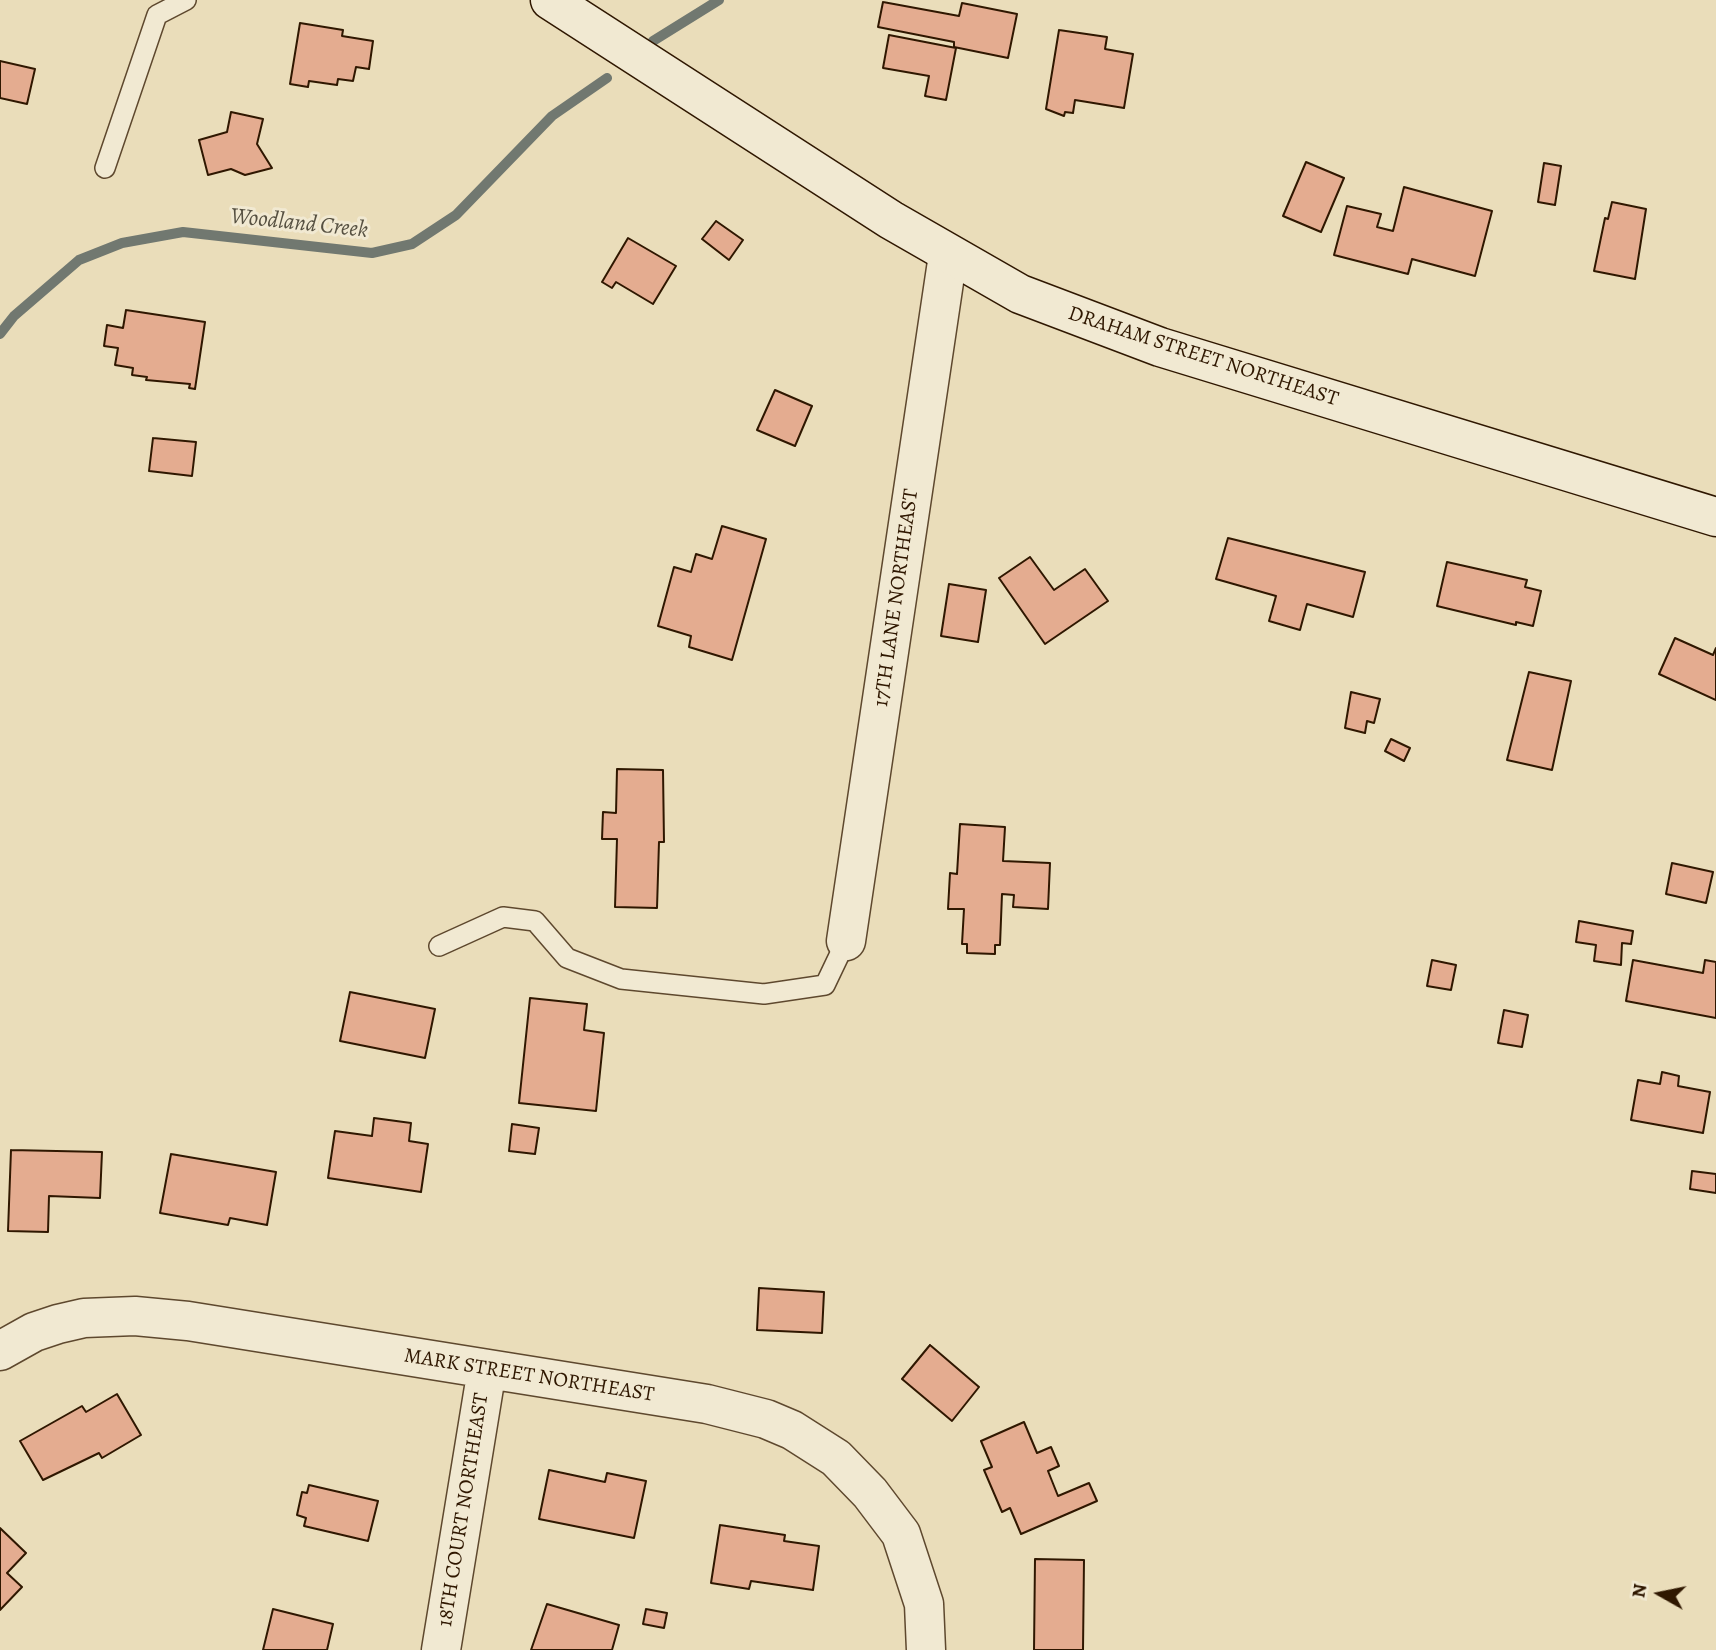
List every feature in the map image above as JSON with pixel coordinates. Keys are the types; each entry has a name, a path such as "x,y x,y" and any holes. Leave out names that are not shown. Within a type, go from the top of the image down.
{"street":[{"name":"DRAHAM STREET NORTHEAST","path":"550,0 948,255 1020,294 1160,347 1716,517"},
{"name":"17TH LANE NORTHEAST","path":"846,941 948,255"},
{"name":"MARK STREET NORTHEAST","path":"0,1351 34,1332 58,1324 84,1318 135,1316 188,1321 707,1404 766,1419 815,1443 836,1458 870,1493 901,1534 924,1604 926,1650"},
{"name":"18TH COURT NORTHEAST","path":"441,1650 487,1369"}],"lane":[{"path":"106,168 157,15 186,0"},
{"path":"439,946 503,917 535,921 567,958 621,979 764,994 825,985 846,941"}],"building":[{"path":"883,2 959,16 962,3 1017,14 1008,58 954,47 954,42 878,27"},
{"path":"300,23 343,30 342,36 373,41 369,69 356,67 353,81 338,79 337,85 309,81 308,87 290,84"},
{"path":"1059,30 1107,37 1105,49 1133,54 1124,108 1075,100 1073,113 1065,112 1064,116 1046,109"},
{"path":"889,35 956,48 946,100 925,96 929,76 883,68"},
{"path":"0,61 35,69 27,104 0,98"},
{"path":"231,112 263,119 257,144 272,168 245,175 231,169 208,175 199,140 227,132"},
{"path":"1306,162 1344,178 1321,232 1283,216"},
{"path":"1544,163 1561,166 1555,205 1538,202"},
{"path":"1404,187 1492,211 1475,276 1412,259 1408,274 1334,255 1347,206 1381,214 1377,227 1393,231"},
{"path":"1612,202 1646,209 1635,279 1594,271 1605,218 1608,219"},
{"path":"716,221 743,240 729,260 702,239"},
{"path":"628,238 676,266 653,304 616,282 612,288 602,282"},
{"path":"126,310 205,322 195,389 189,388 190,384 146,380 147,377 132,375 133,368 115,365 118,348 104,346 107,325 123,328"},
{"path":"775,390 812,406 795,446 757,430"},
{"path":"153,438 196,442 192,476 149,471"},
{"path":"722,526 766,539 732,660 689,647 691,636 658,626 674,567 691,572 696,554 712,559"},
{"path":"1228,538 1365,572 1353,617 1307,604 1300,630 1269,621 1276,596 1216,579"},
{"path":"1030,557 1054,590 1085,569 1108,601 1045,644 999,578"},
{"path":"1447,562 1527,580 1525,587 1541,591 1533,626 1516,622 1516,625 1437,606"},
{"path":"949,584 986,590 978,642 941,636"},
{"path":"1675,638 1713,655 1716,648 1716,700 1659,674"},
{"path":"1529,672 1571,681 1552,770 1507,760"},
{"path":"1351,692 1380,699 1374,723 1367,721 1365,733 1345,728"},
{"path":"1391,739 1410,748 1404,761 1385,751"},
{"path":"617,769 663,770 664,842 659,842 657,908 615,907 617,839 602,839 603,812 616,813"},
{"path":"960,824 1005,827 1003,861 1050,863 1048,909 1013,907 1014,895 1002,894 1000,945 995,945 995,954 967,953 967,944 962,944 964,909 948,909 950,873 957,874"},
{"path":"1672,863 1713,872 1706,903 1666,894"},
{"path":"1579,921 1633,931 1631,944 1622,943 1621,965 1594,961 1596,945 1576,942"},
{"path":"1432,960 1456,965 1451,990 1427,986"},
{"path":"1633,960 1703,973 1705,960 1716,962 1716,1018 1626,1001"},
{"path":"350,992 435,1009 425,1058 340,1041"},
{"path":"530,998 587,1004 584,1030 604,1033 596,1111 519,1103"},
{"path":"1504,1010 1528,1015 1522,1047 1498,1043"},
{"path":"1662,1072 1679,1076 1678,1086 1710,1092 1703,1133 1631,1120 1638,1080 1660,1084"},
{"path":"374,1118 411,1123 409,1141 428,1144 421,1192 328,1178 335,1131 372,1136"},
{"path":"512,1124 539,1128 535,1154 509,1151"},
{"path":"11,1150 102,1152 100,1198 49,1196 48,1232 8,1231"},
{"path":"171,1154 276,1172 267,1225 230,1218 228,1225 160,1213"},
{"path":"1692,1171 1716,1174 1716,1193 1690,1189"},
{"path":"759,1288 824,1292 822,1333 757,1330"},
{"path":"930,1345 979,1387 952,1421 902,1379"},
{"path":"117,1394 141,1435 102,1458 99,1453 43,1480 20,1441 82,1406 86,1412"},
{"path":"1024,1422 1037,1453 1051,1447 1059,1466 1048,1471 1058,1496 1089,1483 1097,1501 1021,1534 1010,1508 1002,1512 984,1470 992,1467 981,1441"},
{"path":"549,1470 605,1482 607,1473 646,1481 634,1538 539,1519"},
{"path":"309,1485 378,1501 368,1541 304,1526 306,1518 297,1515 302,1492 307,1493"},
{"path":"720,1525 785,1535 784,1541 819,1546 813,1590 751,1581 749,1589 711,1583"},
{"path":"0,1528 26,1553 7,1573 22,1587 0,1610"},
{"path":"1035,1559 1084,1560 1083,1650 1034,1650"},
{"path":"547,1604 619,1625 612,1650 531,1650"},
{"path":"273,1609 333,1624 327,1650 263,1650"},
{"path":"646,1609 667,1613 664,1628 643,1624"}],"waterway":[{"name":"Woodland Creek","path":"653,41 719,0"},
{"name":"Woodland Creek","path":"0,334 14,316 79,260 122,243 183,232 372,253 412,244 456,215 552,116 607,78"}]}
